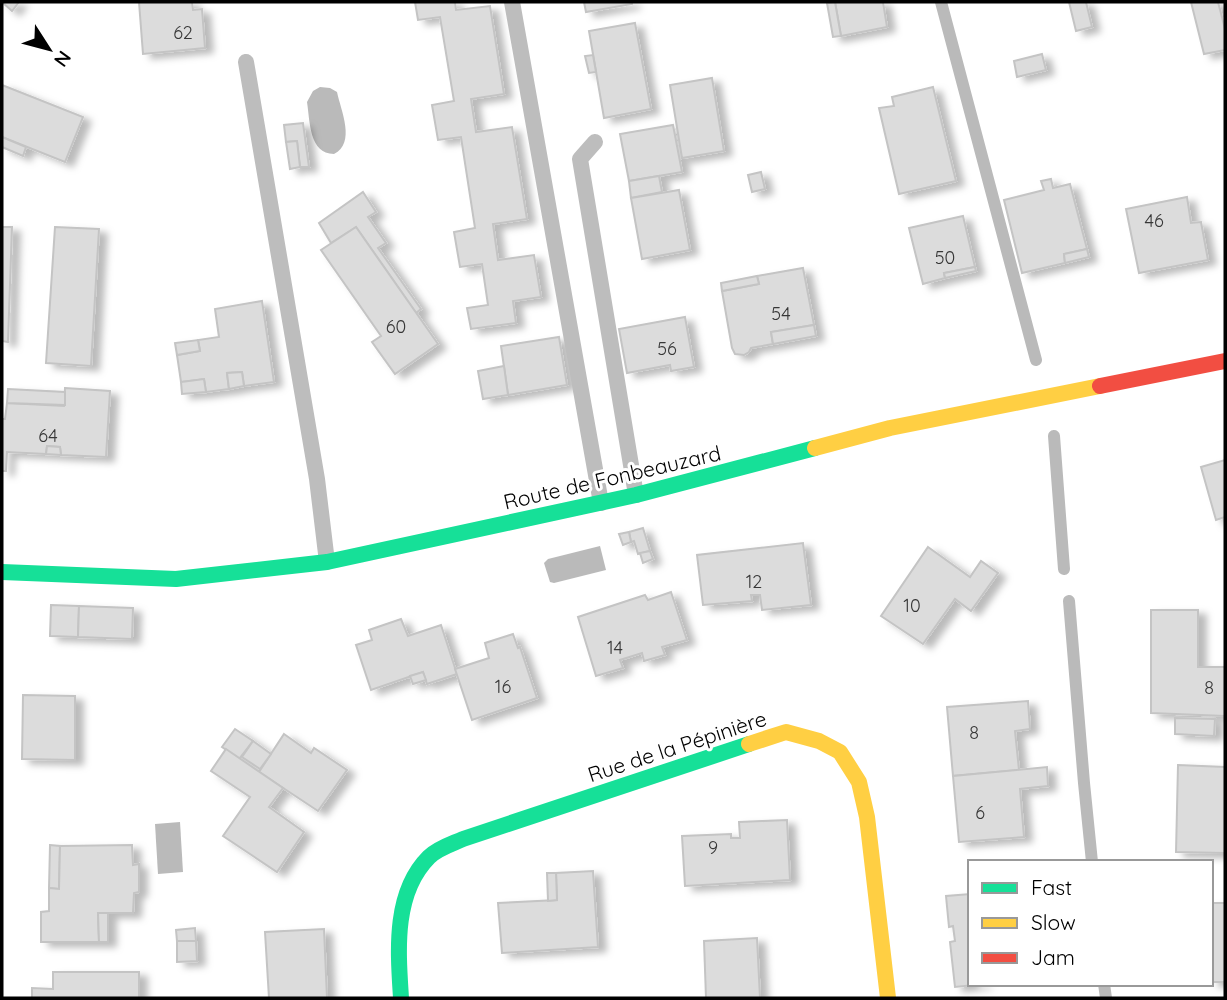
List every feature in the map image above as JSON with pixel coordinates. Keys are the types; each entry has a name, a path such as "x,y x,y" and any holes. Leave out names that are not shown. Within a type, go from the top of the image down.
{"street":[{"name":"Route de Fonbeauzard","path":"2,572 176,579 327,562 636,495 890,428 1225,361"},
{"name":"Rue de la Pépinière","path":"401,998 398,954 401,914 413,879 430,855 463,839 786,732 820,741 840,752 859,782 867,817 888,998"}],"lane":[{"path":"512,2 601,503"},
{"path":"246,62 317,479 327,562"},
{"path":"595,142 580,159 636,495"}],"shaded area":[{"path":"320,87 337,92 344,117 346,135 341,149 334,154 320,149 310,127 307,102 313,91"},
{"path":"600,546 606,570 550,582 544,563 548,559"},
{"path":"180,822 183,872 158,874 155,824"}],"building":[{"path":"2,2 19,2 12,11"},
{"path":"139,2 192,2 193,10 202,9 205,48 143,54"},
{"path":"415,2 455,2 456,10 490,6 504,94 471,99 476,132 512,127 527,219 493,224 498,260 534,255 541,297 513,301 516,323 471,329 467,308 488,305 482,264 460,267 454,232 475,228 461,137 438,140 432,105 454,101 440,17 418,20"},
{"path":"584,2 632,2 632,4 586,12"},
{"path":"835,2 883,2 887,27 841,36"},
{"path":"835,2 841,36 833,37 827,3"},
{"path":"1069,2 1086,2 1092,27 1076,31"},
{"path":"1191,2 1218,2 1225,29 1225,50 1204,54"},
{"path":"635,23 651,109 604,118 589,31"},
{"path":"1042,54 1046,70 1017,77 1014,61"},
{"path":"593,55 596,72 589,73 585,56"},
{"path":"712,78 724,151 682,158 670,85"},
{"path":"2,85 83,117 65,162 2,137"},
{"path":"933,87 956,181 899,194 879,108 894,106 892,97"},
{"path":"303,123 309,167 300,167 297,141 286,142 284,125"},
{"path":"673,125 682,172 629,181 620,134"},
{"path":"2,137 26,147 23,156 2,147"},
{"path":"297,141 300,167 290,169 286,142"},
{"path":"761,172 765,189 752,192 748,175"},
{"path":"659,176 662,192 631,198 629,181"},
{"path":"1051,179 1053,188 1070,184 1087,249 1064,254 1065,263 1022,273 1004,200 1044,190 1041,181"},
{"path":"679,190 690,250 642,259 631,198"},
{"path":"363,192 376,212 368,217 386,243 378,248 421,309 416,313 356,227 331,243 319,223"},
{"path":"1187,197 1191,223 1201,222 1208,260 1139,273 1126,209"},
{"path":"963,216 975,267 944,273 945,278 923,284 909,228"},
{"path":"2,227 12,227 8,342 2,341"},
{"path":"55,227 99,229 91,366 46,363"},
{"path":"356,227 438,344 395,374 372,342 381,336 321,250"},
{"path":"1087,249 1089,257 1065,263 1064,254"},
{"path":"975,267 976,271 945,278 944,273"},
{"path":"803,268 814,325 771,332 773,344 751,348 744,355 735,354 722,291 759,284 757,276"},
{"path":"757,276 759,284 722,291 721,283"},
{"path":"262,301 274,382 244,386 242,372 227,373 229,389 206,392 204,379 181,382 177,355 200,351 198,340 219,337 215,309"},
{"path":"685,317 694,367 671,371 670,365 627,373 619,329"},
{"path":"814,325 816,336 773,344 771,332"},
{"path":"559,337 567,385 508,395 501,346"},
{"path":"198,340 200,351 177,355 175,343"},
{"path":"504,366 508,395 483,399 478,371"},
{"path":"242,372 244,386 229,389 227,373"},
{"path":"204,379 206,392 182,394 181,382"},
{"path":"65,388 110,391 106,457 61,455 60,447 47,446 46,454 7,452 6,471 2,471 2,419 5,419 7,403 64,406"},
{"path":"8,389 65,392 65,405 7,403"},
{"path":"47,446 60,447 61,455 46,454"},
{"path":"1225,460 1225,517 1216,520 1201,467"},
{"path":"643,528 650,551 638,554 629,532"},
{"path":"629,532 631,542 623,545 619,534"},
{"path":"803,543 811,605 762,610 760,595 751,595 752,601 703,605 697,555"},
{"path":"928,547 970,577 981,561 998,573 971,611 955,599 923,644 881,616"},
{"path":"650,551 653,559 643,563 640,553"},
{"path":"671,592 687,640 662,647 665,655 644,661 642,653 620,660 623,668 596,676 578,617 645,595 648,600"},
{"path":"51,605 79,606 78,637 50,636"},
{"path":"79,606 133,608 132,639 78,637"},
{"path":"1151,610 1198,610 1198,667 1225,667 1225,716 1151,713"},
{"path":"401,619 408,636 441,625 457,674 427,684 423,672 371,690 356,645 372,640 369,630"},
{"path":"513,634 537,698 472,720 455,669 489,658 485,643"},
{"path":"423,672 426,680 413,684 410,676"},
{"path":"23,695 75,696 75,760 22,759"},
{"path":"1028,701 1030,729 1015,731 1019,770 953,776 947,707"},
{"path":"1175,718 1215,719 1214,736 1175,734"},
{"path":"235,729 253,741 239,759 222,747"},
{"path":"284,734 311,753 314,748 347,770 318,811 259,772"},
{"path":"253,741 271,754 260,769 242,757"},
{"path":"226,749 283,788 269,807 304,832 277,872 223,836 250,797 211,771"},
{"path":"1178,765 1225,767 1225,853 1176,852"},
{"path":"1047,767 1048,786 1020,789 1024,837 959,842 953,776"},
{"path":"787,820 790,880 685,886 682,836 731,834 731,838 740,838 739,822"},
{"path":"50,845 60,846 59,889 49,888"},
{"path":"132,845 133,865 139,864 139,892 134,893 133,913 98,913 99,942 41,942 41,912 49,911 49,888 59,889 60,846"},
{"path":"593,871 598,947 502,953 498,903 557,900 556,873"},
{"path":"547,873 556,873 557,900 548,901"},
{"path":"968,894 968,986 955,987 950,942 955,941 953,926 949,927 946,896"},
{"path":"1213,903 1225,903 1225,982 1213,982"},
{"path":"98,913 108,913 108,942 99,942"},
{"path":"195,928 196,941 177,941 176,930"},
{"path":"324,929 327,998 269,998 265,932"},
{"path":"757,938 760,998 706,998 704,941"},
{"path":"177,941 196,941 197,961 177,962"},
{"path":"53,972 139,972 139,998 32,998 32,988 53,989"}],"waterway":[{"path":"941,2 1036,360"},
{"path":"1054,436 1064,569"},
{"path":"1069,601 1092,860"},
{"path":"1104,986 1106,998"}],"traffic: fast":[{"path":"2,572 176,579 327,562 636,495 815,448"},
{"path":"401,998 400,923 409,888 417,871 433,854 463,839 749,744"}],"traffic: slow":[{"path":"815,448 890,428 1100,386"},
{"path":"749,744 786,732 819,741 840,752 859,782 867,817 888,998"}],"traffic: jam":[{"path":"1100,386 1225,361"}]}
